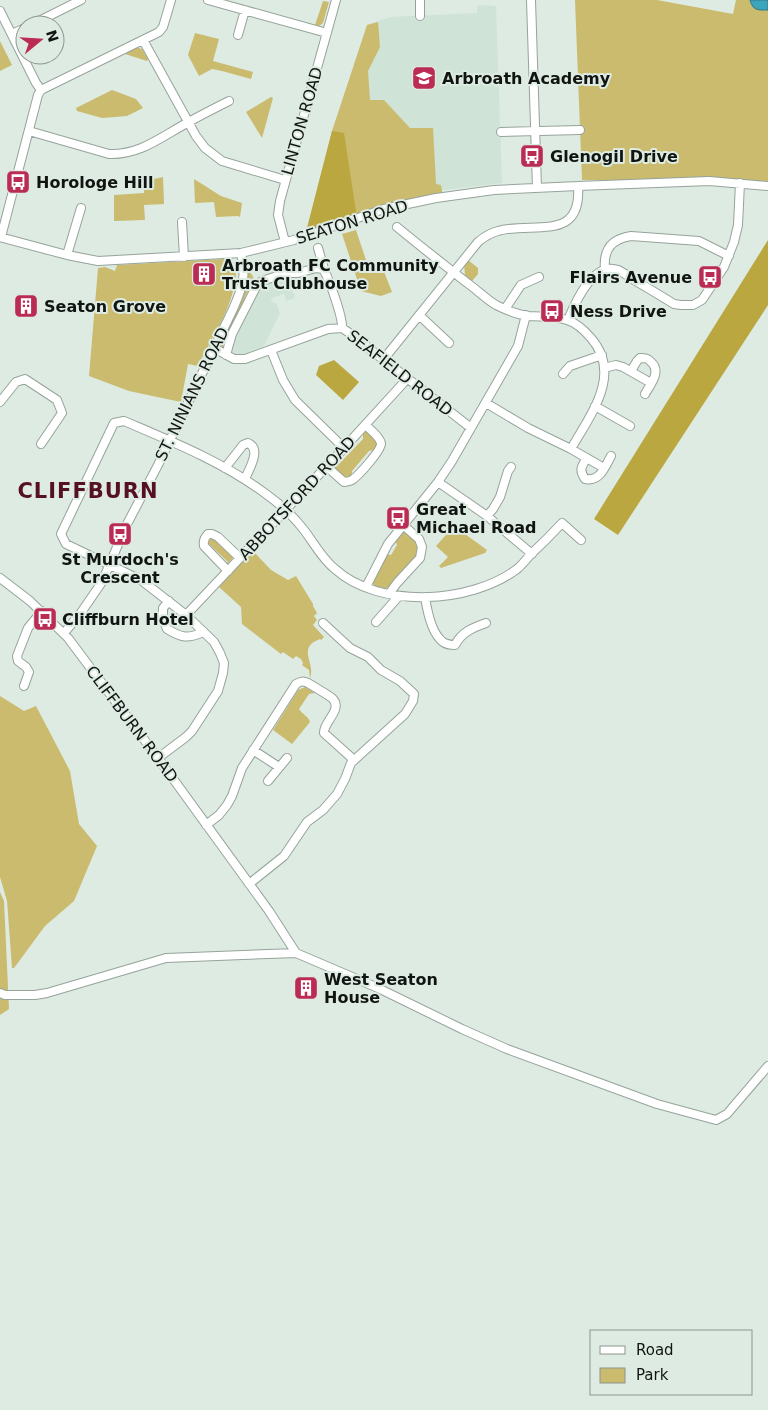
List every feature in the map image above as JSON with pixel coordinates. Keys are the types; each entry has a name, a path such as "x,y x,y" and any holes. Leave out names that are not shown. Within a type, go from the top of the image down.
{"street":[{"path":"51,15 81,0"},
{"path":"0,237 38,94 41,90 160,32 171,0"},
{"path":"208,0 327,33"},
{"name":"LINTON ROAD","path":"285,242 278,215 280,201 336,0"},
{"path":"420,0 420,16"},
{"path":"531,0 537,188"},
{"path":"238,35 245,10"},
{"path":"0,11 41,90"},
{"path":"143,40 196,136 205,148 222,161 285,180"},
{"path":"29,131 109,154 122,155 139,150 229,101"},
{"path":"501,132 580,130"},
{"name":"SEATON ROAD","path":"0,237 67,255 98,261 184,257 241,253 285,242 384,209 436,198 494,190 708,181 768,186"},
{"path":"568,320 575,302 587,284 596,275 605,270 617,269 674,304 687,306 698,303 706,296 729,256 734,242 738,225 740,184"},
{"path":"383,360 484,236 507,229 551,226 567,221 577,208 578,186"},
{"path":"67,255 81,208"},
{"path":"182,222 184,257"},
{"path":"397,227 495,304 526,315 568,320 584,330 597,346 602,355 604,368 604,383 601,395 570,449"},
{"path":"605,270 606,252 615,241 622,237 699,241 729,256"},
{"path":"318,248 340,314 342,328"},
{"name":"ST. NINIANS ROAD","path":"64,633 102,582 126,526 170,441 241,291 243,263 241,253"},
{"path":"226,355 232,334 257,285 286,273 293,274 316,268 320,268 325,272"},
{"path":"505,309 522,285 539,277"},
{"path":"366,587 388,544 438,482 486,403 518,346 526,315"},
{"path":"418,316 449,343"},
{"name":"SEAFIELD ROAD","path":"214,348 234,359 244,359 328,329 342,328 471,428"},
{"path":"271,350 283,380 295,400 344,448"},
{"path":"562,374 570,366 602,355"},
{"path":"631,372 640,358 648,359 654,364 655,376 644,394"},
{"path":"604,368 616,365 623,367 651,383"},
{"path":"0,402 16,382 26,379 57,400 62,413 41,444"},
{"name":"ABBOTSFORD ROAD","path":"186,615 407,379"},
{"path":"486,403 528,428 604,468"},
{"path":"595,406 630,426"},
{"path":"158,758 192,731 218,691 224,663 214,642 169,601 141,580 66,544 61,534 114,423 124,421 170,441 245,479 268,495 303,528 323,557 335,570 355,583 389,594 425,598 461,593 479,588 517,568 548,539 562,522 581,540"},
{"path":"326,466 344,482 354,478 377,454 381,442 365,425"},
{"path":"225,468 243,446 248,443 253,445 255,449 254,456 245,479"},
{"path":"587,458 581,467 581,473 585,479 590,480 600,476 611,456"},
{"path":"487,516 497,502 511,467"},
{"path":"438,482 487,516 532,554"},
{"path":"389,594 397,582 420,558 422,547 419,538 403,525"},
{"path":"228,571 204,546 203,542 208,534 215,535 240,558"},
{"name":"CLIFFBURN ROAD","path":"0,580 42,611 64,633 158,758 296,953"},
{"path":"376,622 400,596"},
{"path":"425,598 431,623 437,636 444,643 455,645 459,637 472,628 486,623"},
{"path":"169,601 163,608 163,619 166,629 179,637 192,637 204,632"},
{"path":"24,686 29,672 18,661 17,656 28,628 42,611"},
{"path":"249,884 284,856 307,822 323,810 337,794 354,760 405,714 413,700 414,694 400,681 381,670 368,657 350,648 323,623"},
{"path":"328,641 334,634"},
{"path":"206,825 227,805 242,768 296,684 300,682 305,682 332,698 335,702 335,710 323,728 324,734 354,760"},
{"path":"254,750 279,767"},
{"path":"268,780 288,758"},
{"path":"0,993 10,996 35,995 166,958 296,953 376,987 507,1049 657,1104 716,1120 727,1114 768,1066"}],"shaded area":[{"name":"Arbroath Academy","path":"477,6 496,6 502,183 436,191 355,211 367,25 390,17 477,13"},
{"path":"332,131 344,133 357,218 305,236"},
{"path":"768,240 768,305 618,535 594,519"},
{"path":"281,270 286,271 295,298 286,301 284,294 272,298 271,301 276,303 280,313 264,346 240,355 224,349 260,277"},
{"path":"334,360 359,382 343,400 316,375 319,366"}],"green space":[{"path":"575,0 657,0 733,14 736,0 768,0 768,186 709,181 582,180"},
{"path":"323,1 329,2 323,23 319,26 315,25"},
{"path":"378,22 380,47 368,71 370,100 384,100 410,128 433,128 436,184 441,185 443,197 305,236 332,131 367,25"},
{"path":"195,33 219,39 213,61 253,72 251,79 212,69 199,76 188,55"},
{"path":"0,41 12,65 0,71"},
{"path":"136,47 142,49 148,59 147,61 125,54"},
{"path":"112,90 136,99 143,108 127,116 102,118 77,111 76,108"},
{"path":"271,97 273,98 262,138 246,112"},
{"path":"163,177 164,204 144,205 145,220 114,221 114,195 144,193 144,181"},
{"path":"194,179 221,196 242,203 240,217 216,217 214,202 195,203"},
{"path":"356,230 370,272 383,269 392,292 381,296 361,291 342,234"},
{"path":"225,259 225,268 236,267 233,293 223,318 198,366 188,364 181,402 129,391 89,376 98,268 105,267 115,271 117,265"},
{"path":"468,260 478,268 478,274 472,281 465,275 464,265"},
{"path":"247,270 249,270 256,282 247,294 225,348 222,349 219,347 240,301"},
{"path":"365,430 378,440 378,449 369,451 352,471 352,476 343,477 332,468 334,464 339,464 363,439 363,432"},
{"path":"454,526 487,550 485,553 441,568 439,566 448,557 436,546"},
{"path":"405,531 417,538 420,553 389,587 385,589 376,587 372,582 386,554 391,555 397,545 395,540"},
{"path":"213,537 234,557 225,566 228,562 209,544 206,548 206,541"},
{"path":"252,550 271,570 288,580 296,576 313,604 317,613 314,616 317,620 313,625 324,637 309,647 310,678 309,670 302,665 301,659 296,656 293,659 283,652 281,654 242,624 241,607 219,587"},
{"path":"305,687 315,693 309,694 299,709 310,722 292,744 273,730 298,690"},
{"path":"0,696 24,711 36,706 70,771 79,824 97,846 74,901 45,926 14,968 12,968 7,901 0,877"},
{"path":"0,892 4,901 9,1009 0,1015"}],"water":[{"path":"750,0 768,0 768,10 756,9"}],"place":[{"name":"Arbroath Academy","path":"424,78"},
{"name":"Glenogil Drive","path":"532,156"},
{"name":"Horologe Hill","path":"18,182"},
{"name":"Arbroath FC Community Trust Clubhouse","path":"204,274"},
{"name":"Flairs Avenue","path":"710,277"},
{"name":"Seaton Grove","path":"26,306"},
{"name":"Ness Drive","path":"552,311"},
{"name":"Great Michael Road","path":"398,518"},
{"name":"St Murdoch's Crescent","path":"120,534"},
{"name":"Cliffburn Hotel","path":"45,619"},
{"name":"West Seaton House","path":"306,988"}],"district":[{"name":"CLIFFBURN","path":"88,491"}]}
